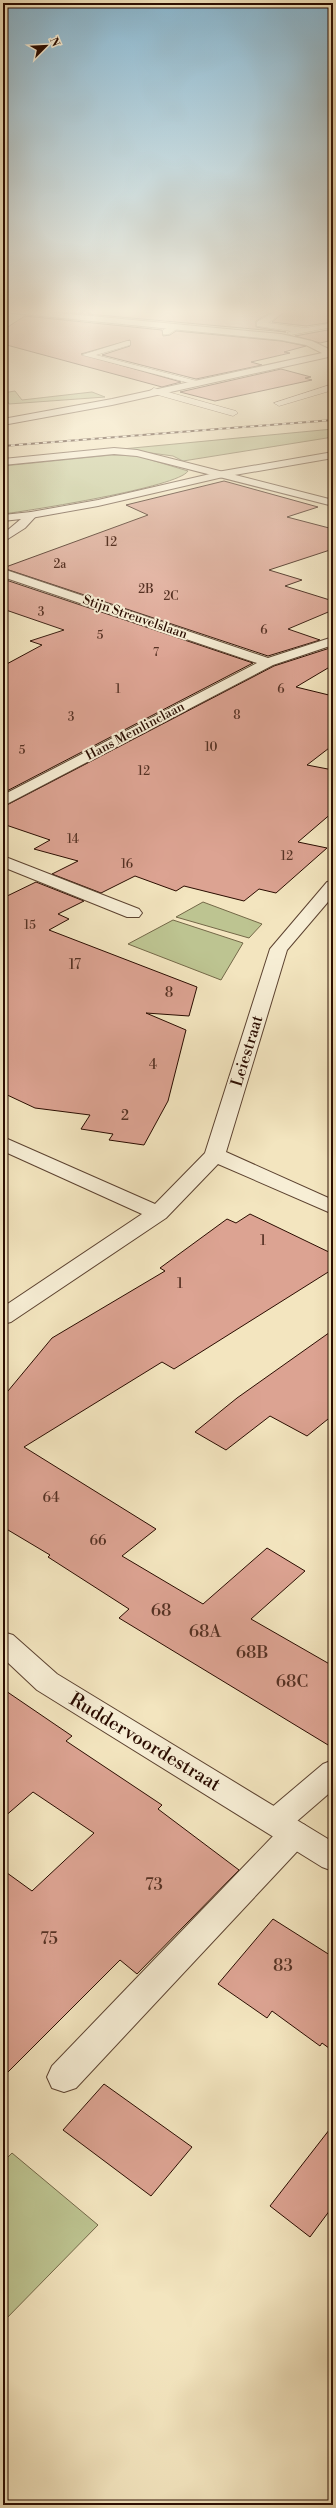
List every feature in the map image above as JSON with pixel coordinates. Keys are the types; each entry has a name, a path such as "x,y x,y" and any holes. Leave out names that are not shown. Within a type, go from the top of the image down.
{"street":[{"path":"3,462 114,451 137,453 333,503"},
{"path":"3,518 31,515 98,503 222,474 333,455"},
{"path":"3,539 21,526 31,515"},
{"name":"Stijn Streuvelslaan","path":"3,573 268,662"},
{"name":"Hans Memlinclaan","path":"3,801 268,662 333,641"},
{"path":"3,862 133,913"},
{"name":"Leiestraat","path":"3,1317 158,1213 215,1155 279,949 330,891"},
{"path":"3,1142 158,1213"},
{"path":"215,1155 333,1208"},
{"name":"Ruddervoordestraat","path":"3,1642 47,1682 333,1858"},
{"path":"64,2077 333,1772"}],"green space":[{"path":"333,429 333,437 183,461 173,456 122,449"},
{"path":"112,455 138,456 188,471 178,477 159,484 132,491 3,514 3,466"},
{"path":"203,902 262,924 249,938 176,917"},
{"path":"173,920 243,943 221,980 128,944"},
{"path":"12,2153 98,2225 3,2322 3,2162"}],"building":[{"path":"224,481 318,507 287,517 333,529 333,549 269,570 302,580 285,586 333,601 333,610 288,629 320,640 268,656 3,568 148,515 126,505"},
{"path":"3,579 253,663 3,793 3,666 42,645 30,641 64,630 3,609"},
{"path":"333,647 333,665 296,687 333,696 333,745 307,765 333,770 333,812 298,842 327,848 276,893 259,889 244,901 184,886 176,891 135,876 101,893 52,874 78,861 34,849 50,840 3,824 3,807 274,666"},
{"path":"36,882 84,901 58,914 69,919 49,930 197,987 189,1016 146,1013 186,1030 168,1101 144,1145 109,1140 113,1134 81,1129 90,1115 35,1108 3,1093 3,898"},
{"path":"250,1214 333,1254 333,1269 174,1369 162,1362 24,1447 156,1529 122,1556 203,1604 267,1548 305,1571 251,1619 333,1666 333,1748 119,1618 129,1609 48,1557 50,1555 3,1527 3,1397 52,1338 165,1271 160,1268 227,1219 236,1223"},
{"path":"333,1330 333,1415 307,1436 270,1416 226,1450 195,1432 237,1398"},
{"path":"3,1689 72,1736 66,1741 162,1805 158,1809 239,1870 137,1974 120,1960 3,2077 3,1870 32,1891 94,1833 33,1792 3,1818"},
{"path":"273,1919 333,1957 333,2051 322,2043 320,2046 272,2011 267,2018 218,1984"},
{"path":"104,2084 192,2147 151,2196 63,2130"},
{"path":"333,2125 333,2206 310,2237 270,2206"}],"railway":[{"path":"3,446 231,428"}]}
